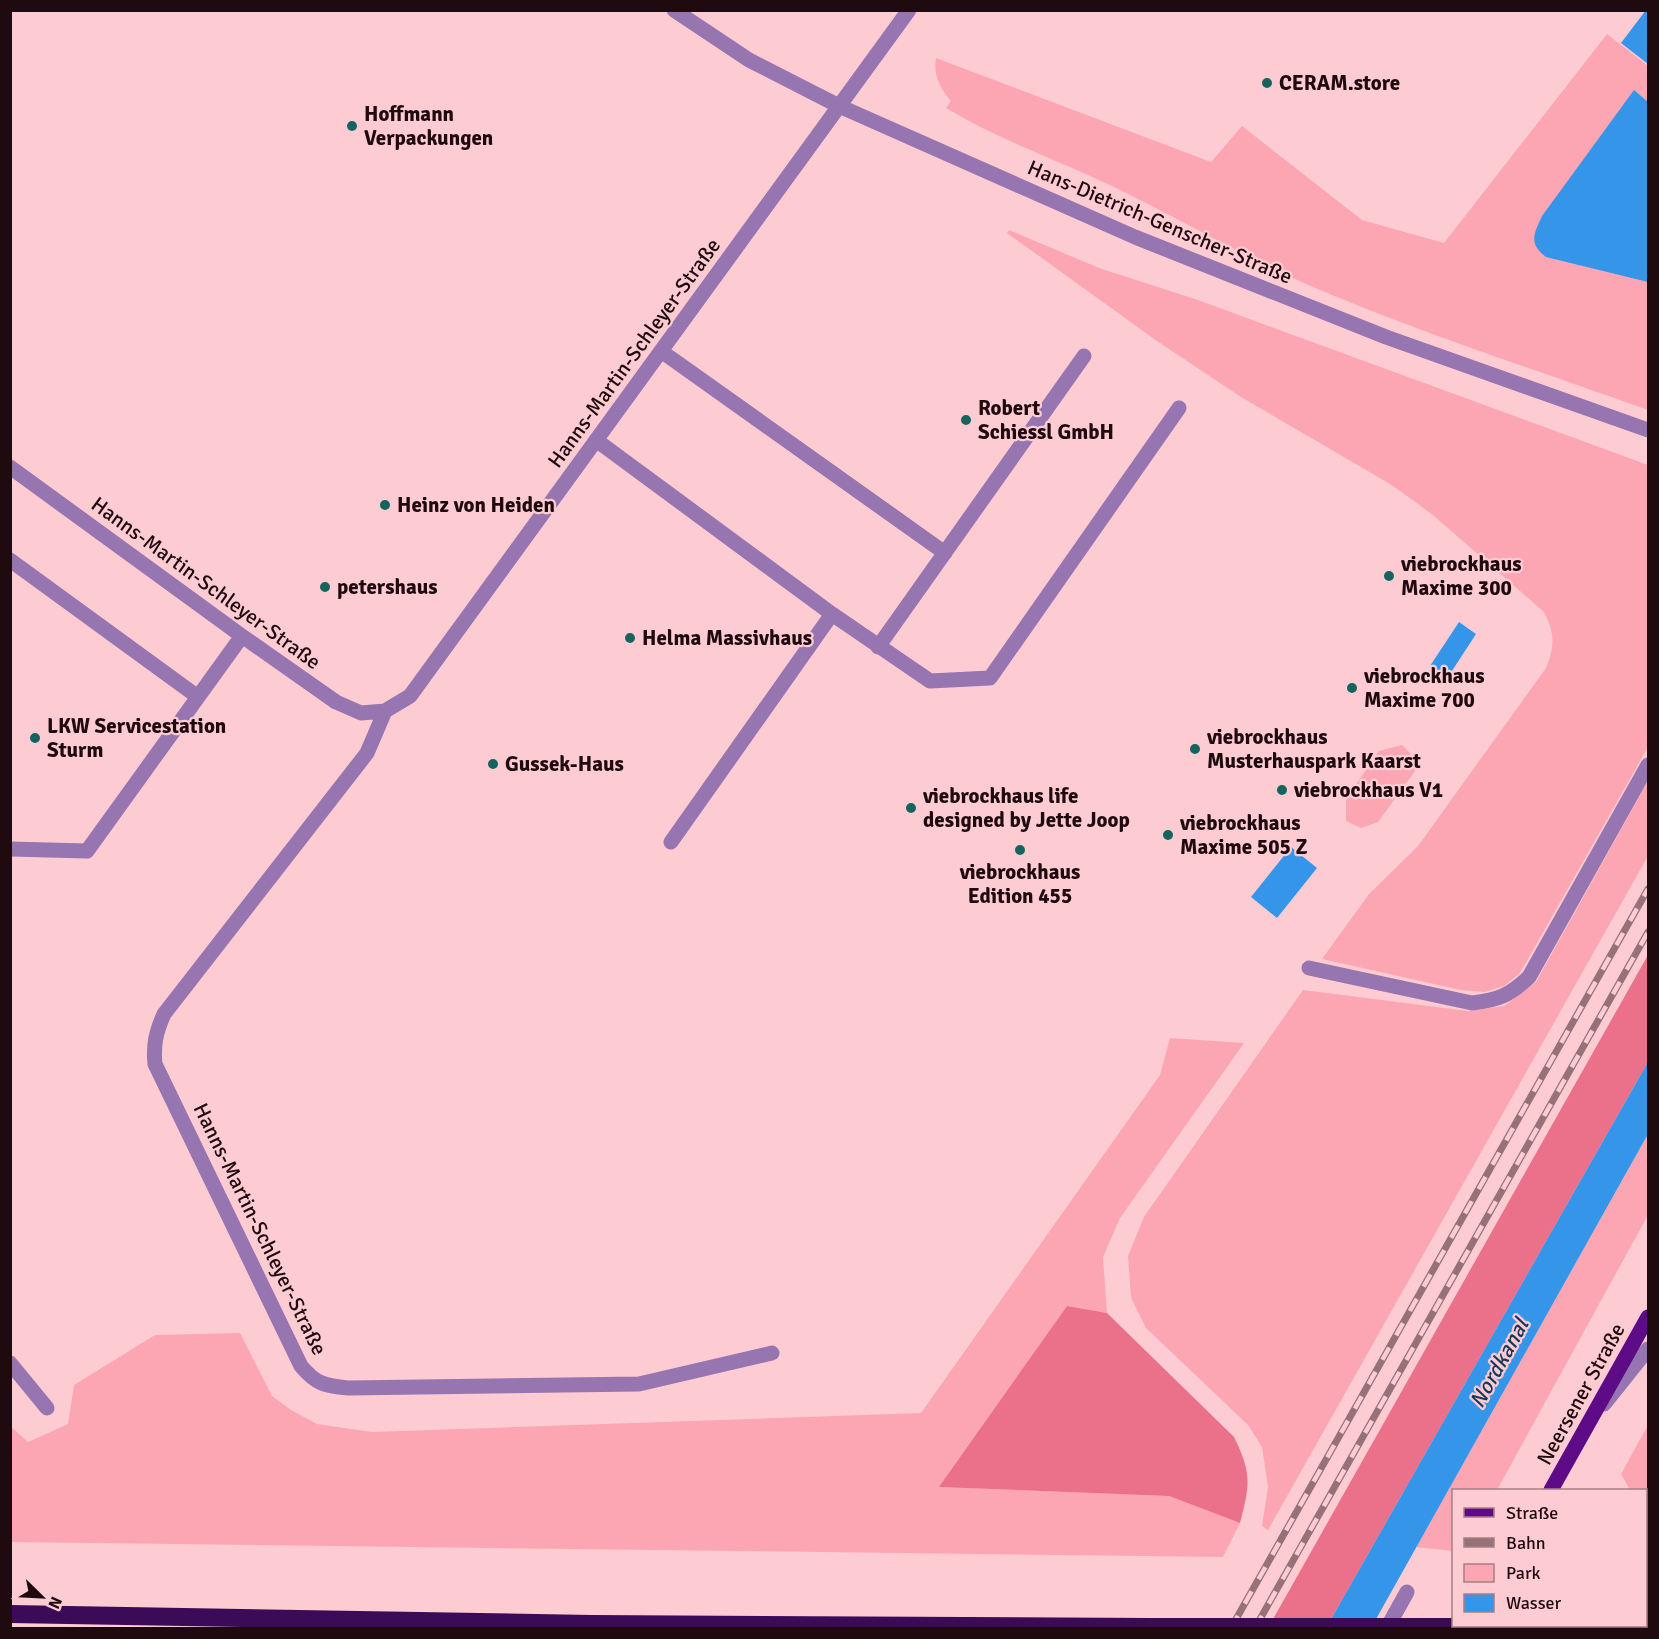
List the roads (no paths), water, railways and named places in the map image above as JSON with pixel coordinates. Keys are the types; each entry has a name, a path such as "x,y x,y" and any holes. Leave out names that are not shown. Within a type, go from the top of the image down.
{"highway":[{"path":"10,1614 592,1624 1542,1627"}],"main road":[{"name":"Neersener Straße","path":"1552,1489 1648,1317"}],"street":[{"name":"Hans-Dietrich-Genscher-Straße","path":"674,10 748,60 839,106 1146,242 1386,337 1648,430"},
{"name":"Hanns-Martin-Schleyer-Straße","path":"11,468 336,702 361,713 385,711 410,696 909,10"},
{"path":"661,351 945,553"},
{"path":"878,646 1084,356"},
{"path":"596,440 832,614 930,681 990,678 1179,408"},
{"path":"10,560 198,697"},
{"path":"670,842 832,614"},
{"path":"10,849 87,851 242,636"},
{"name":"Hanns-Martin-Schleyer-Straße","path":"385,711 367,753 164,1014 156,1031 153,1048 155,1064 301,1366 312,1379 329,1386 348,1388 639,1383 772,1353"},
{"path":"1309,968 1472,1003 1493,1001 1513,992 1529,976 1648,765"},
{"path":"1591,1420 1648,1349"},
{"path":"10,1363 48,1408"},
{"path":"1387,1629 1407,1592"}],"water":[{"path":"1646,10 1648,11 1648,64 1621,43"},
{"path":"1634,90 1648,102 1648,282 1546,257 1540,252 1534,238 1542,216"},
{"path":"1459,622 1476,634 1448,677 1430,666"},
{"path":"1291,847 1317,868 1277,918 1251,897"},
{"name":"Nordkanal","path":"1648,1062 1648,1134 1371,1628 1326,1628"}],"railway":[{"path":"1231,1628 1648,889"},
{"path":"1255,1628 1648,932"}],"place":[{"name":"CERAM.store","path":"1267,83"},
{"name":"Hoffmann Verpackungen","path":"352,126"},
{"name":"Robert Schiessl GmbH","path":"966,420"},
{"name":"Heinz von Heiden","path":"385,505"},
{"name":"viebrockhaus Maxime 300","path":"1389,576"},
{"name":"petershaus","path":"325,587"},
{"name":"Helma Massivhaus","path":"630,638"},
{"name":"viebrockhaus Maxime 700","path":"1352,688"},
{"name":"LKW Servicestation Sturm","path":"35,738"},
{"name":"viebrockhaus Musterhauspark Kaarst","path":"1195,749"},
{"name":"Gussek-Haus","path":"493,764"},
{"name":"viebrockhaus V1","path":"1282,790"},
{"name":"viebrockhaus life designed by Jette Joop","path":"911,808"},
{"name":"viebrockhaus Maxime 505 Z","path":"1168,835"},
{"name":"viebrockhaus Edition 455","path":"1020,850"}]}
